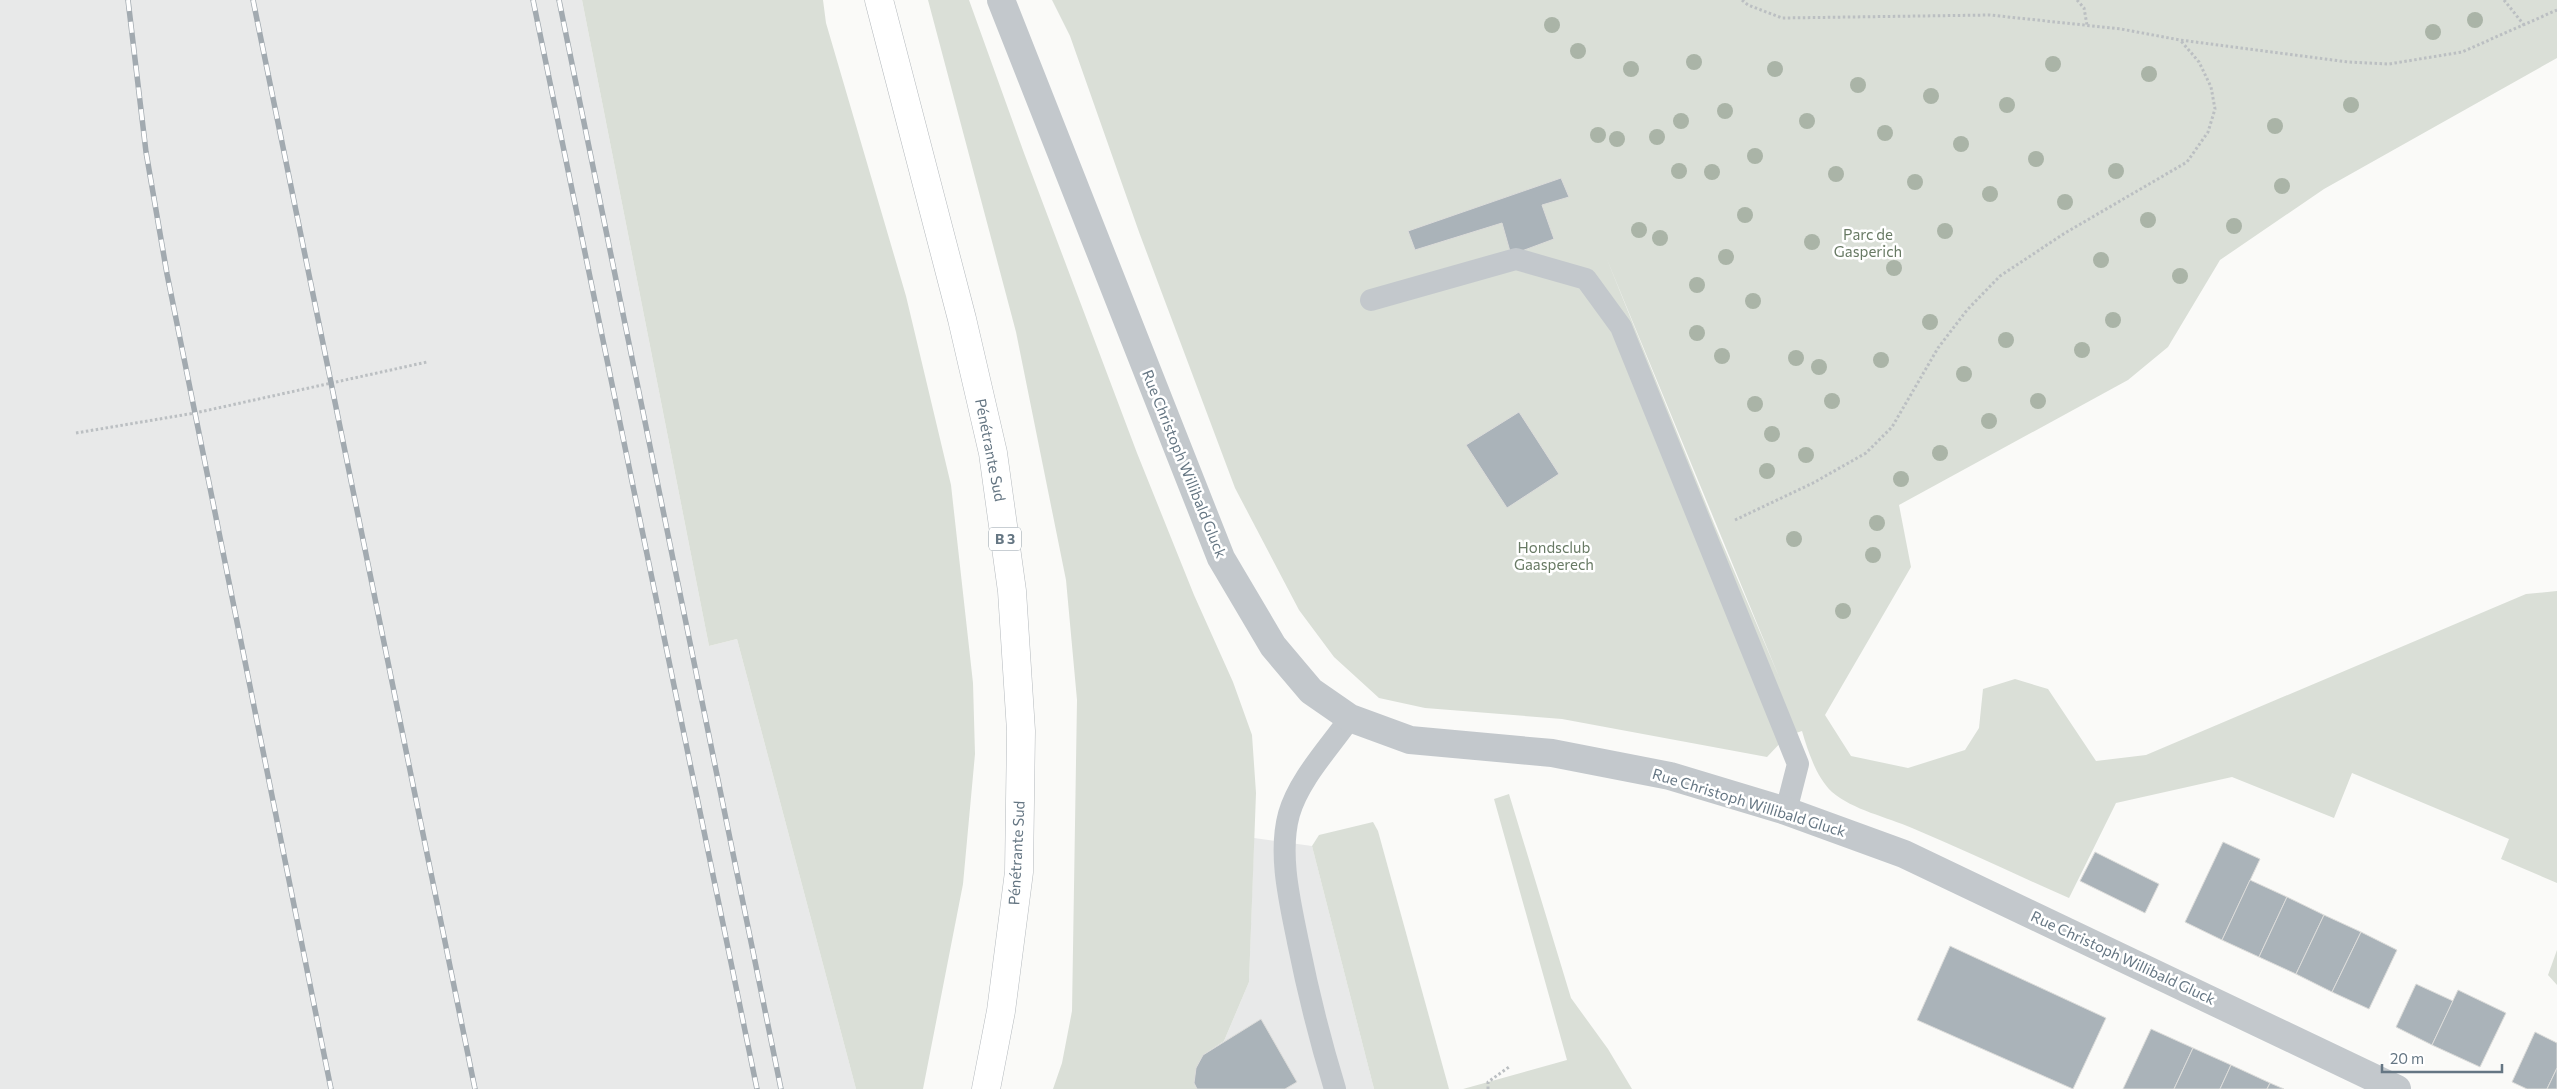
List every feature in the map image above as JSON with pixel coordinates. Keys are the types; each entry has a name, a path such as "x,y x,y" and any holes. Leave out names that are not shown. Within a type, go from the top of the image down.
{"highway":[{"name":"Pénétrante Sud","path":"879,0 962,319 991,443 1012,591 1021,731 1018,872 1001,1011 986,1089"}],"street":[{"name":"Rue Christoph Willibald Gluck","path":"1001,0 1221,558 1273,646 1311,690 1350,718 1410,740 1552,753 1670,776 1786,811 1904,854 2397,1089"}],"lane":[{"path":"1371,300 1516,259 1586,279 1621,327 1798,764 1786,811"},
{"path":"1335,1089 1315,1023 1291,905 1286,843 1289,814 1301,787 1350,718"}],"path":[{"path":"1742,0 1748,5 1782,18 1990,15 2088,26 2348,62 2389,64 2462,52 2557,10"},
{"path":"2077,0 2084,8 2088,26"},
{"path":"2504,0 2524,25"},
{"path":"1734,520 1813,483 1866,453 1892,428 1944,340 1967,310 2000,276 2065,233 2187,162 2208,132 2215,109 2211,86 2200,62 2180,40"},
{"path":"76,434 195,413 427,362"},
{"path":"1488,1089 1488,1082 1509,1067"}],"shaded area":[{"path":"0,0 582,0 709,646 737,639 856,1089 0,1089"},
{"path":"1254,838 1312,846 1374,1089 1197,1089 1194,1083 1196,1068 1203,1055 1224,1041 1249,982"}],"green space":[{"path":"582,0 823,0 826,23 906,296 951,485 973,683 975,754 963,884 923,1089 856,1089 737,639 709,646"},
{"path":"928,0 969,0 1024,153 1137,453 1194,595 1233,682 1252,735 1256,793 1249,982 1224,1041 1203,1055 1196,1068 1194,1083 1197,1089 1053,1089 1062,1063 1072,1011 1077,700 1066,580 1016,332"},
{"path":"1052,0 2557,0 2557,58 2324,189 2220,260 2168,347 2128,380 1899,505 1911,567 1825,715 1851,756 1908,768 1965,750 1979,728 1983,689 2015,679 2048,689 2096,761 2146,755 2526,594 2557,591 2557,883 2501,859 2509,839 2352,773 2334,818 2232,777 2116,803 2069,898 1932,836 1850,804 1840,798 1821,779 1802,731 1787,736 1767,757 1562,719 1425,708 1379,698 1334,657 1299,610 1235,488 1139,232 1070,36","holes":["1606,257 1782,684 1715,526"]},
{"path":"1509,794 1571,998 1608,1049 1632,1089 1463,1089 1567,1060 1494,799"},
{"path":"1373,822 1378,831 1449,1089 1374,1089 1312,846 1319,835"},
{"path":"2557,950 2557,985 2548,975"}],"building":[{"path":"1561,178 1569,197 1542,205 1554,239 1511,255 1502,223 1415,250 1408,231"},
{"path":"1519,412 1559,474 1507,508 1466,445"},
{"path":"2223,842 2260,859 2222,940 2185,922"},
{"path":"2095,852 2159,884 2145,913 2080,881"},
{"path":"2250,880 2287,897 2259,957 2222,940"},
{"path":"2287,897 2324,915 2296,974 2259,957"},
{"path":"2324,915 2361,932 2332,992 2296,974"},
{"path":"2361,932 2397,950 2369,1009 2332,992"},
{"path":"1950,946 2106,1018 2073,1089 1917,1020"},
{"path":"2416,984 2453,1001 2432,1045 2396,1027"},
{"path":"2458,990 2506,1013 2480,1067 2432,1045"},
{"path":"1261,1019 1297,1082 1285,1089 1197,1089 1194,1083 1196,1068 1203,1055"},
{"path":"2151,1029 2193,1048 2174,1089 2123,1089"},
{"path":"2535,1032 2557,1043 2557,1068 2547,1089 2527,1089 2512,1082"},
{"path":"2193,1048 2231,1065 2220,1089 2174,1089"},
{"path":"2231,1065 2270,1083 2267,1089 2220,1089"},
{"path":"2557,1068 2557,1089 2547,1089"},
{"path":"2270,1083 2284,1089 2267,1089"}],"railway":[{"path":"128,0 146,152 167,274 331,1089"},
{"path":"253,0 475,1089"},
{"path":"533,0 757,1089"},
{"path":"559,0 781,1089"}],"park label":[{"name":"Parc de Gasperich","path":"1868,244"},
{"name":"Hondsclub Gaasperech","path":"1554,556"}]}
